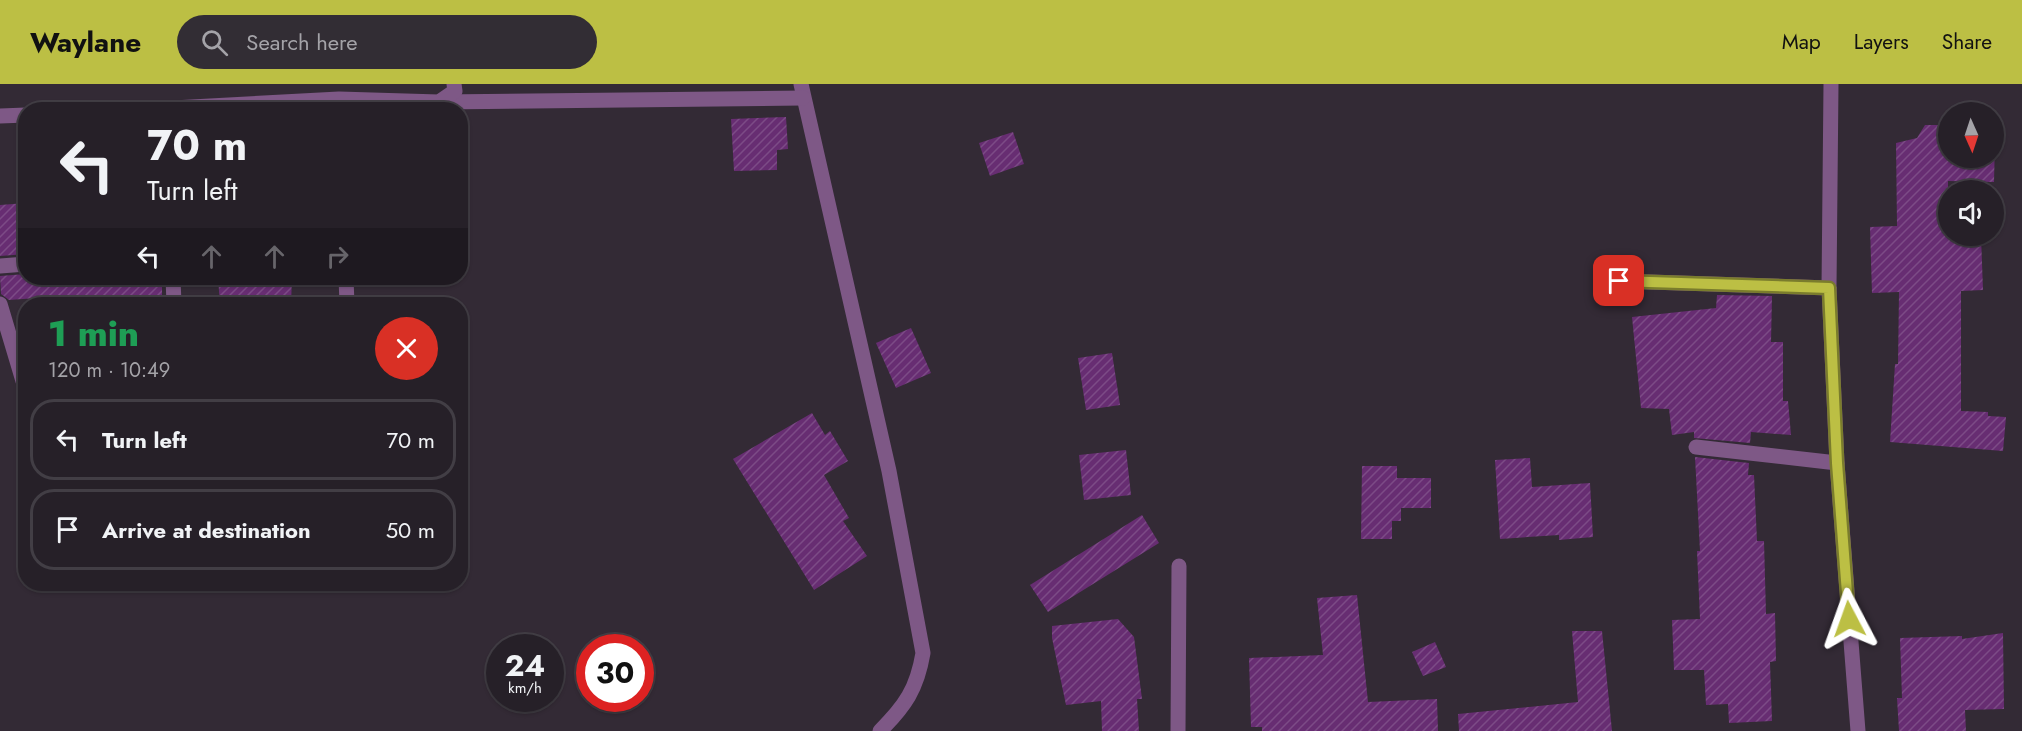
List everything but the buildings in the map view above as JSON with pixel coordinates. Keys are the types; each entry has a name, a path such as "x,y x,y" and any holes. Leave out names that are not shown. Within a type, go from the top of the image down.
{"street":[{"path":"439,102 450,96 454,91 454,84"},
{"path":"1831,84 1829,288 1837,463 1858,731"},
{"path":"439,102 802,91 889,471 923,653 919,677 903,707 880,731"},
{"path":"0,116 18,115"},
{"path":"0,266 18,265"},
{"path":"1619,281 1829,288"},
{"path":"0,304 18,364"},
{"path":"1696,447 1837,463"},
{"path":"1178,731 1179,566"}],"route":[{"path":"1619,281 1829,288 1837,463 1849,619"}]}
